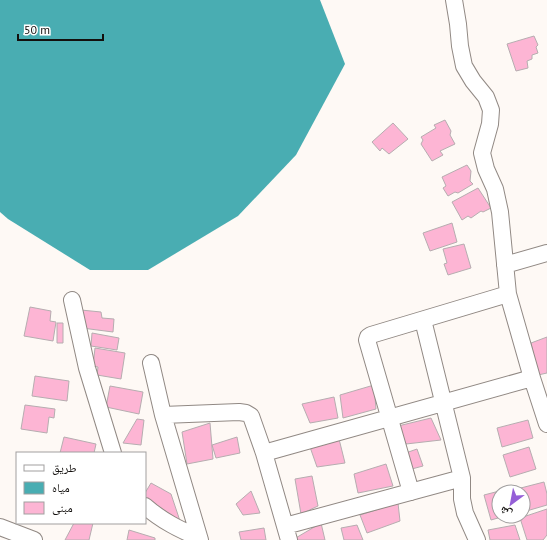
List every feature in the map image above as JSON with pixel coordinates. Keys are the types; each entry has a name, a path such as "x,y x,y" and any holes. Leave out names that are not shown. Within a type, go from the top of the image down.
{"street":[{"path":"454,0 464,66 473,81 486,97 492,110 490,124 482,153 486,169 495,189 500,212 508,294 547,424"},
{"path":"505,265 547,253"},
{"path":"411,492 367,340 368,337 508,294"},
{"path":"72,300 87,368 113,452"},
{"path":"422,320 462,478 462,499 465,513 477,540"},
{"path":"146,507 173,534 200,539 163,415 151,363"},
{"path":"264,453 532,378"},
{"path":"163,415 239,412 246,413 250,416 264,453 288,533 411,492 462,478"},
{"path":"0,527 34,540"}],"water":[{"path":"0,0 320,0 345,64 296,155 238,216 148,270 90,270 8,219 0,212"}],"building":[{"path":"534,36 538,45 536,47 538,53 532,55 532,59 527,61 528,68 516,71 507,44"},
{"path":"445,120 451,131 450,135 455,144 440,151 443,155 432,161 421,144 423,140 421,137 436,128 434,125"},
{"path":"393,123 408,139 389,154 382,148 380,151 372,142"},
{"path":"467,165 471,171 470,181 473,184 458,193 455,192 448,196 443,188 446,186 442,177"},
{"path":"478,188 491,208 483,212 481,211 471,218 468,216 462,220 452,202"},
{"path":"452,223 457,242 430,251 423,233"},
{"path":"464,244 471,268 448,275 444,264 447,263 443,249"},
{"path":"30,307 51,311 50,321 56,322 53,341 24,336"},
{"path":"81,310 101,312 102,318 114,319 113,332 82,328"},
{"path":"57,323 63,323 63,343 57,343"},
{"path":"92,333 119,338 117,350 91,346"},
{"path":"547,337 547,373 538,375 531,343"},
{"path":"95,348 125,353 121,379 97,375 98,367 93,366"},
{"path":"35,376 69,381 67,401 32,396"},
{"path":"374,385 376,409 343,418 340,395"},
{"path":"110,386 143,392 139,414 106,407"},
{"path":"334,397 338,418 310,423 302,404"},
{"path":"25,405 55,409 54,418 49,417 47,433 21,429"},
{"path":"431,418 441,440 406,444 398,426"},
{"path":"137,419 144,420 141,445 123,443"},
{"path":"528,420 533,438 502,447 497,428"},
{"path":"210,423 213,459 187,464 182,432"},
{"path":"64,437 96,444 94,452 60,452"},
{"path":"237,437 240,453 216,458 212,445"},
{"path":"339,439 345,463 317,467 310,447"},
{"path":"529,447 536,469 510,477 503,455"},
{"path":"417,449 423,466 408,470 400,455"},
{"path":"386,464 393,486 358,493 354,474"},
{"path":"312,476 318,506 301,514 295,479"},
{"path":"544,482 547,494 547,505 531,510 531,485"},
{"path":"151,483 171,494 180,521 146,498 146,491"},
{"path":"251,491 260,513 243,515 236,504"},
{"path":"491,493 491,520 484,495"},
{"path":"398,503 400,521 367,533 360,515"},
{"path":"547,509 547,535 543,540 527,540 522,524 531,524 531,514"},
{"path":"321,523 325,540 294,540 294,539"},
{"path":"73,524 93,524 89,540 65,540"},
{"path":"357,525 363,540 344,540 341,528"},
{"path":"515,525 520,540 490,540 488,530"},
{"path":"264,528 266,540 241,540 239,532"},
{"path":"129,530 155,538 155,540 127,540"}]}
